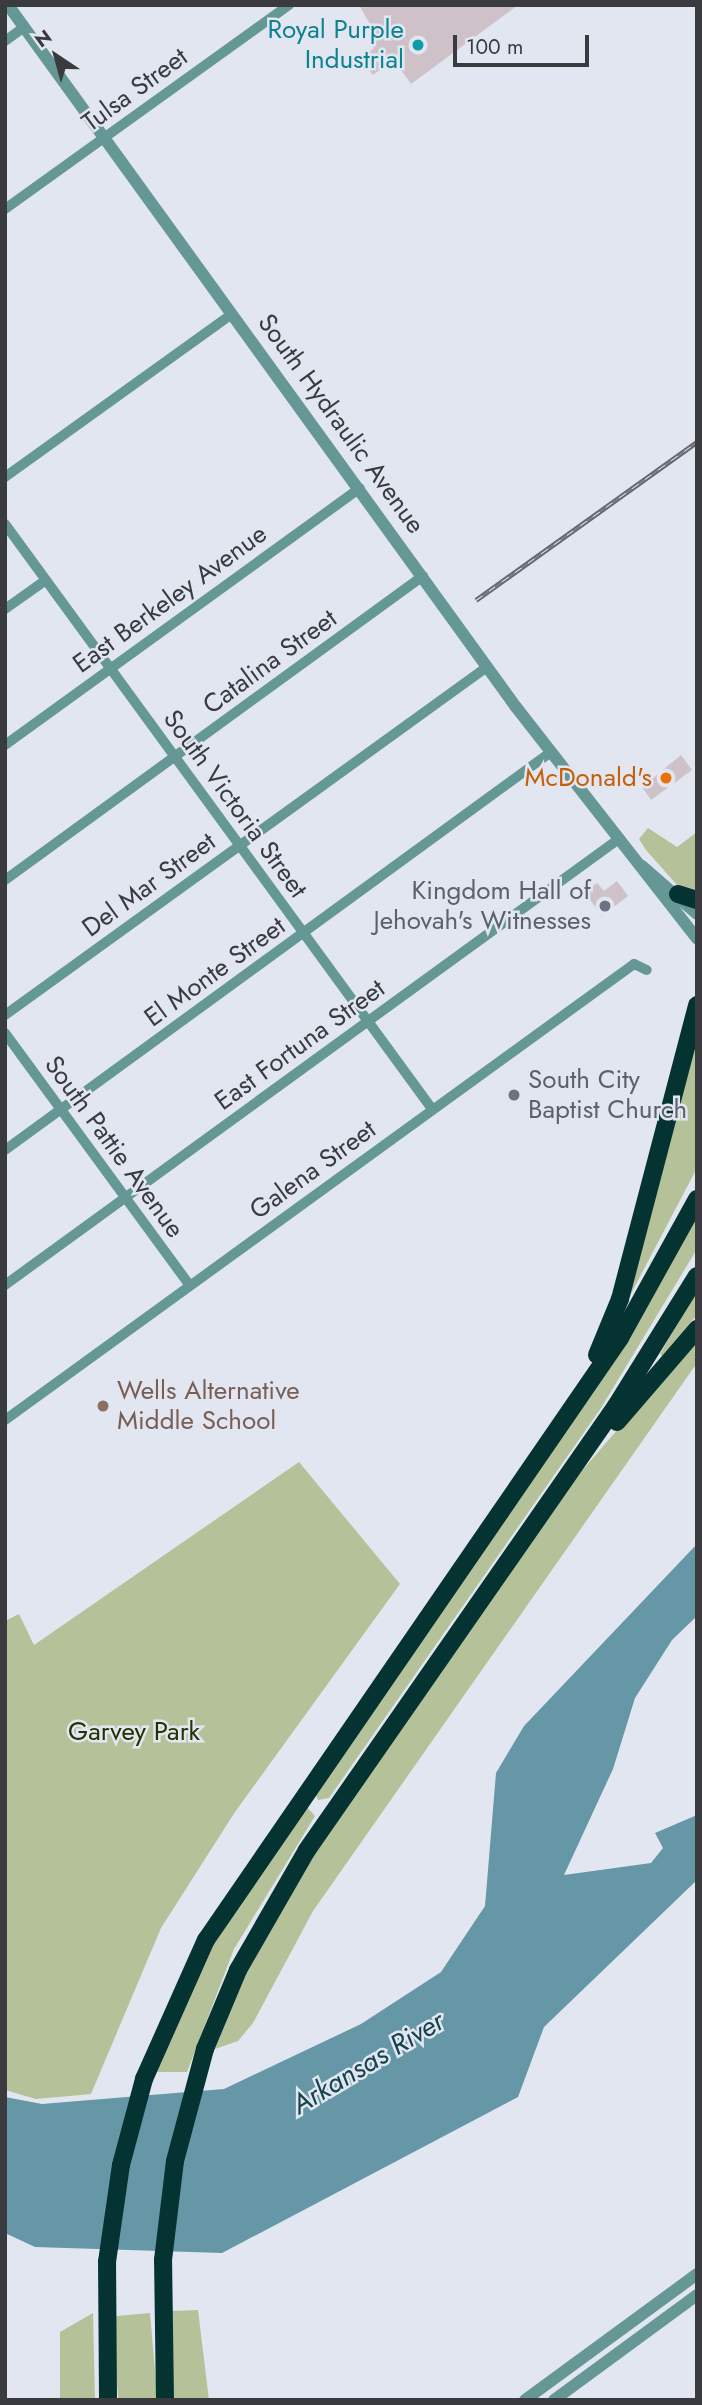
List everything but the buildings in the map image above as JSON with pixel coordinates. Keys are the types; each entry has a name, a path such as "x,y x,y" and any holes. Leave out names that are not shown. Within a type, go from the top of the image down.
{"highway":[{"path":"678,894 697,900"},
{"path":"542,1452 607,1337 620,1299 697,1005"},
{"path":"108,2400 105,2312 121,2165 159,2042 228,1903 542,1452 645,1298 697,1199"},
{"path":"165,2400 161,2311 175,2161 205,2049 277,1896 552,1496 697,1276"},
{"path":"552,1496 697,1329"}],"street":[{"name":"South Hydraulic Avenue","path":"8,5 487,667 697,939"},
{"name":"Tulsa Street","path":"5,208 289,5"},
{"path":"5,41 24,27"},
{"path":"5,477 232,314"},
{"name":"East Berkeley Avenue","path":"5,745 360,488"},
{"name":"South Victoria Street","path":"5,524 432,1109"},
{"name":"Catalina Street","path":"5,880 423,576"},
{"path":"5,609 46,580"},
{"name":"Del Mar Street","path":"5,1015 487,667"},
{"name":"El Monte Street","path":"5,1150 551,752"},
{"name":"East Fortuna Street","path":"5,1285 620,838"},
{"name":"South Hydraulic Avenue","path":"642,866 678,894 697,914"},
{"name":"Galena Street","path":"5,1420 634,964 647,970"},
{"name":"South Pattie Avenue","path":"5,1033 190,1286"},
{"path":"525,2400 697,2274"},
{"path":"554,2400 697,2295"}],"green space":[{"path":"648,828 677,847 697,832 697,893 677,885 646,850 639,839"},
{"path":"697,1025 697,1168 624,1307"},
{"path":"697,1210 697,1249 601,1408 329,1798 318,1800 315,1793"},
{"path":"697,1290 697,1315 662,1356 660,1354"},
{"path":"697,1338 697,1363 313,1911 253,2023 238,2041 215,2049 246,1970 304,1869 573,1481"},
{"name":"Garvey Park","path":"299,1462 400,1584 235,1812 161,1928 91,2094 36,2099 5,2090 5,1621 19,1614 34,1645"},
{"path":"305,1805 315,1816 234,1949 187,2072 156,2072 202,1962"},
{"path":"198,2310 209,2400 173,2400 170,2311"},
{"path":"93,2313 95,2400 60,2400 60,2332"},
{"path":"150,2313 158,2400 118,2400 111,2316"}],"water":[{"name":"Arkansas River","path":"697,1544 697,1616 672,1640 635,1698 613,1769 564,1875 651,1863 663,1848 655,1833 697,1815 697,1880 544,2027 518,2097 222,2253 35,2247 5,2233 5,2097 42,2104 224,2089 361,2024 441,1972 485,1906 496,1773 524,1726"}],"railway":[{"path":"476,600 697,442"}],"place":[{"name":"Royal Purple Industrial","path":"418,45"},
{"name":"McDonald's","path":"666,778"},
{"name":"Kingdom Hall of Jehovah's Witnesses","path":"605,906"},
{"name":"South City Baptist Church","path":"514,1095"},
{"name":"Wells Alternative Middle School","path":"103,1406"}]}
